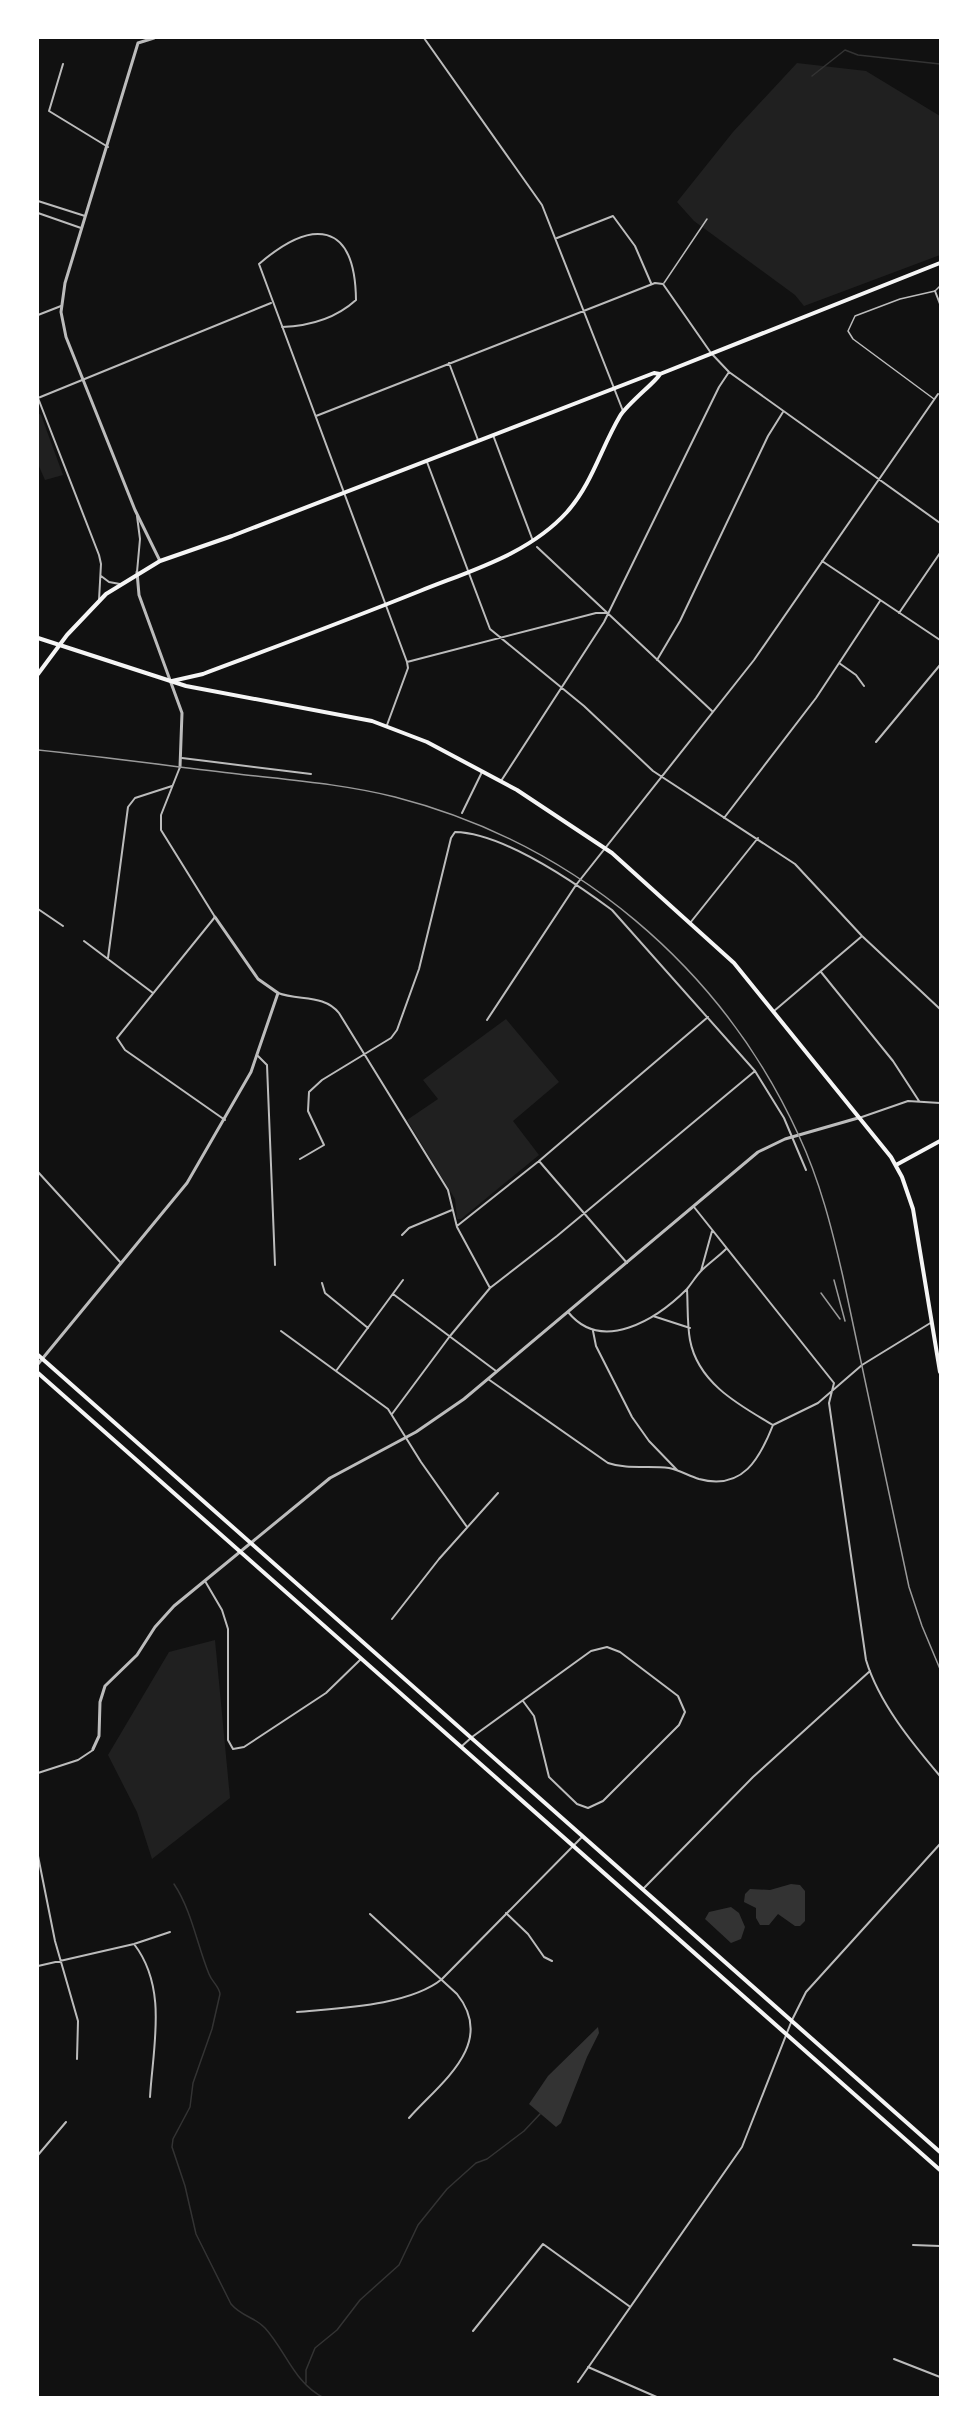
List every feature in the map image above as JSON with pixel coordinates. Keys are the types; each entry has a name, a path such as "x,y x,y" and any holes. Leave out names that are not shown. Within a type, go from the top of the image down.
{"main road":[{"path":"38,674 99,601 137,572 160,561 654,373 660,374 940,263"},
{"path":"171,681 214,670 386,605 468,572 533,542 557,523 578,498 623,411 640,392 658,379 660,374"},
{"path":"38,638 186,686 341,713 387,725 426,742 501,781 605,848 734,963 858,1119 876,1136 896,1165 913,1209 940,1372"},
{"path":"896,1165 940,1141"},
{"path":"38,1355 940,2151"},
{"path":"38,1373 940,2170"}],"street":[{"path":"137,38 138,43 108,147 81,228 61,306 66,337 135,510 160,561"},
{"path":"138,43 154,38"},
{"path":"424,38 542,206 623,411"},
{"path":"63,64 49,111 108,147"},
{"path":"38,201 85,216"},
{"path":"38,213 81,228"},
{"path":"556,238 613,216 635,246 651,285"},
{"path":"282,327 326,319 342,313 356,300 356,283 339,240 330,234 314,233 273,252 259,264 271,303 345,492 407,662 408,668 387,725"},
{"path":"316,416 651,285 663,284 711,353 729,372 940,523"},
{"path":"935,291 940,304"},
{"path":"99,601 101,576 99,555 38,398 271,303"},
{"path":"38,315 61,306"},
{"path":"449,363 478,440"},
{"path":"501,781 609,613 719,387 729,372"},
{"path":"487,1020 581,878 754,660 938,394"},
{"path":"657,660 680,621 768,436 783,412"},
{"path":"493,435 533,542"},
{"path":"426,461 487,624 498,637 562,688 661,777 785,856 806,875 862,936 940,1009"},
{"path":"135,510 140,539 137,572 139,595 182,713 182,758 161,815 161,830 215,917 258,979 278,993 294,998 330,1003 339,1013 448,1190 457,1227 490,1288"},
{"path":"537,547 713,711"},
{"path":"899,613 940,552"},
{"path":"822,561 940,640"},
{"path":"101,576 109,582 120,584"},
{"path":"724,818 814,702 880,601"},
{"path":"407,662 596,613 609,613"},
{"path":"839,663 856,675 864,686"},
{"path":"876,742 940,664"},
{"path":"182,758 311,774"},
{"path":"462,813 483,771"},
{"path":"108,958 128,807 135,798 172,786"},
{"path":"300,1159 324,1146 308,1111 307,1096 322,1080 391,1038 397,1030 419,969 455,832 477,835 504,845 576,885 619,917 754,1071 784,1118 806,1170"},
{"path":"690,922 758,838"},
{"path":"38,909 63,926"},
{"path":"215,917 117,1038 125,1050 225,1120"},
{"path":"774,1011 862,936"},
{"path":"84,941 153,993"},
{"path":"821,972 893,1062 919,1101"},
{"path":"38,1364 187,1183 225,1120 258,1056 278,993"},
{"path":"457,1227 539,1161 708,1017"},
{"path":"258,1056 267,1065 275,1265"},
{"path":"392,1414 450,1336 490,1288 584,1214 754,1071"},
{"path":"38,1773 78,1760 93,1749 99,1736 100,1702 105,1686 137,1655 165,1614 330,1478 447,1412 694,1208 758,1152 791,1137 858,1119 896,1104 919,1101 940,1104"},
{"path":"539,1161 627,1263"},
{"path":"38,1172 122,1263"},
{"path":"694,1208 834,1383 829,1403 863,1647 870,1671 911,1740 940,1776"},
{"path":"402,1236 409,1228 452,1210"},
{"path":"701,1271 712,1231"},
{"path":"568,1312 578,1323 593,1331 622,1330 653,1316 687,1289 701,1271 726,1249"},
{"path":"336,1371 403,1280"},
{"path":"322,1283 325,1293 368,1328"},
{"path":"687,1289 693,1348 709,1378 730,1401 773,1425"},
{"path":"393,1294 496,1372"},
{"path":"653,1316 690,1328"},
{"path":"488,1379 589,1450 616,1465 657,1467 678,1471 699,1479 715,1481 747,1471 761,1454 773,1425 809,1409 861,1366 932,1322"},
{"path":"281,1331 392,1414 467,1527"},
{"path":"593,1331 596,1346 632,1417 649,1441 678,1471"},
{"path":"392,1619 467,1527 498,1493"},
{"path":"205,1581 222,1610 228,1629 228,1740 233,1749 244,1746 326,1693 361,1659"},
{"path":"462,1746 472,1737 591,1652 607,1647 620,1652 678,1696 685,1712 679,1725 599,1805 588,1808 580,1805 550,1780 534,1716 523,1701"},
{"path":"644,1888 753,1777 870,1671"},
{"path":"297,2012 343,2008 412,1995 442,1979 583,1836"},
{"path":"578,2382 742,2147 792,2020 817,1978 940,1844"},
{"path":"38,1856 60,1961 78,2021 77,2059"},
{"path":"506,1912 528,1934 544,1957 552,1961"},
{"path":"370,1914 442,1979 466,2008 471,2022 470,2040 458,2065 409,2118"},
{"path":"38,1966 134,1944 170,1932"},
{"path":"134,1944 146,1961 156,1996 150,2097"},
{"path":"38,2155 66,2122"},
{"path":"474,2331 543,2244 629,2306"},
{"path":"913,2245 940,2246"},
{"path":"894,2359 940,2377"},
{"path":"588,2367 659,2397"}],"lane":[{"path":"663,284 707,219"},
{"path":"934,399 853,339 848,331 855,316 900,299 935,291 940,286"}],"shaded area":[{"path":"797,63 866,71 940,116 940,255 804,306 795,295 694,221 677,202 733,132"},
{"path":"38,413 41,415 63,475 45,480 38,464"},
{"path":"506,1019 559,1082 513,1121 539,1155 461,1219 457,1219 455,1199 407,1120 438,1099 423,1080"},
{"path":"215,1640 230,1798 152,1859 137,1812 108,1755 169,1652"},
{"path":"791,1884 800,1885 805,1891 805,1921 800,1926 795,1926 778,1914 769,1925 760,1925 756,1918 756,1908 744,1902 745,1894 750,1889 770,1890"},
{"path":"731,1907 739,1913 745,1927 741,1939 731,1943 705,1919 709,1912"},
{"path":"598,2027 599,2033 561,2123 556,2127 529,2104 548,2076"}],"waterway":[{"path":"812,76 845,50 858,55 940,64"},
{"path":"174,1884 190,1917 209,1974 220,1994 212,2029 193,2083 190,2107 173,2139 172,2147 185,2186 196,2234 231,2304 265,2328 305,2384 324,2398"},
{"path":"306,2383 306,2370 315,2348 337,2330 360,2300 399,2265 418,2225 447,2189 476,2163 487,2159 524,2131 540,2114"}],"railway":[{"path":"38,750 336,786 395,797 461,818 523,846 581,880 635,920 685,967 729,1018 767,1075 799,1136 813,1170 830,1223 843,1277 909,1587 940,1669"},
{"path":"834,1280 845,1321"},
{"path":"821,1293 840,1319"}]}
